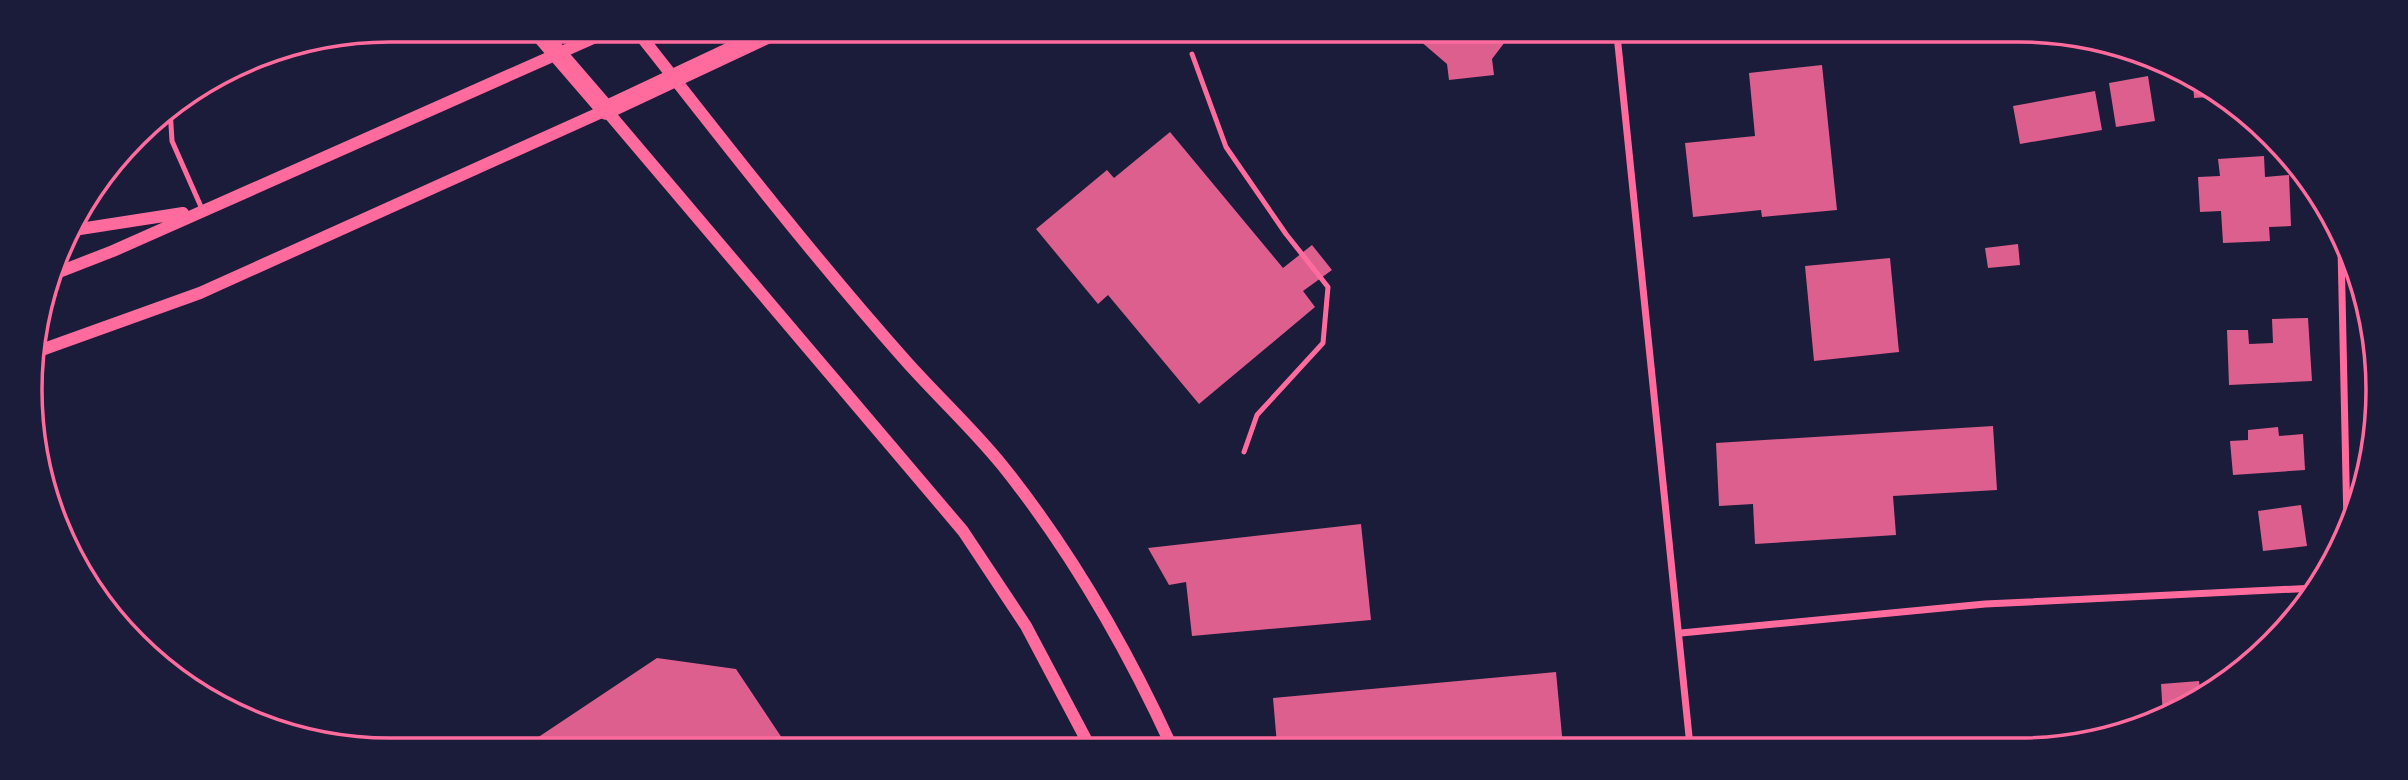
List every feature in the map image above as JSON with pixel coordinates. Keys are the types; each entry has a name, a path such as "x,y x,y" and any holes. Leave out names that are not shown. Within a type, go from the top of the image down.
{"highway":[{"path":"547,42 606,110 751,42"}],"street":[{"path":"63,271 113,251 200,210 584,42"},
{"path":"646,42 904,360 1000,463 1045,520 1112,627 1168,738"},
{"path":"1618,42 1681,634 1689,738"},
{"path":"45,349 200,293 606,110 963,531 1026,626 1085,738"},
{"path":"82,229 200,210"},
{"path":"2342,263 2347,506"},
{"path":"1681,634 1985,604 2303,589"}],"lane":[{"path":"1192,54 1226,147 1286,234 1328,287 1323,343 1257,415 1244,452"},
{"path":"169,121 172,141 200,210"}],"building":[{"path":"1421,42 1505,42 1492,59 1494,75 1449,80 1447,64"},
{"path":"1822,65 1837,210 1762,217 1761,210 1693,217 1685,143 1755,136 1749,73"},
{"path":"2148,76 2155,121 2116,127 2109,83"},
{"path":"2194,90 2205,97 2194,98"},
{"path":"2095,91 2102,130 2020,144 2013,106"},
{"path":"1170,132 1283,268 1312,245 1332,270 1303,291 1315,307 1199,404 1108,295 1098,304 1036,229 1107,170 1114,178"},
{"path":"2264,156 2265,177 2289,175 2291,226 2269,227 2270,241 2223,243 2221,211 2200,212 2198,177 2220,176 2218,159"},
{"path":"2018,244 2020,265 1988,268 1985,248"},
{"path":"1890,258 1899,352 1814,361 1805,266"},
{"path":"2308,318 2312,381 2229,385 2227,330 2248,330 2249,344 2273,343 2272,319"},
{"path":"1993,426 1997,490 1893,496 1896,535 1755,544 1753,504 1719,506 1716,443"},
{"path":"2278,427 2279,436 2303,434 2305,470 2233,475 2230,441 2248,440 2248,430"},
{"path":"2301,505 2307,546 2263,551 2258,511"},
{"path":"1361,524 1371,620 1192,636 1186,582 1169,585 1148,548"},
{"path":"657,658 736,669 782,738 537,738"},
{"path":"1556,672 1562,738 1276,738 1273,698"},
{"path":"2199,681 2200,686 2162,707 2161,684"}]}
